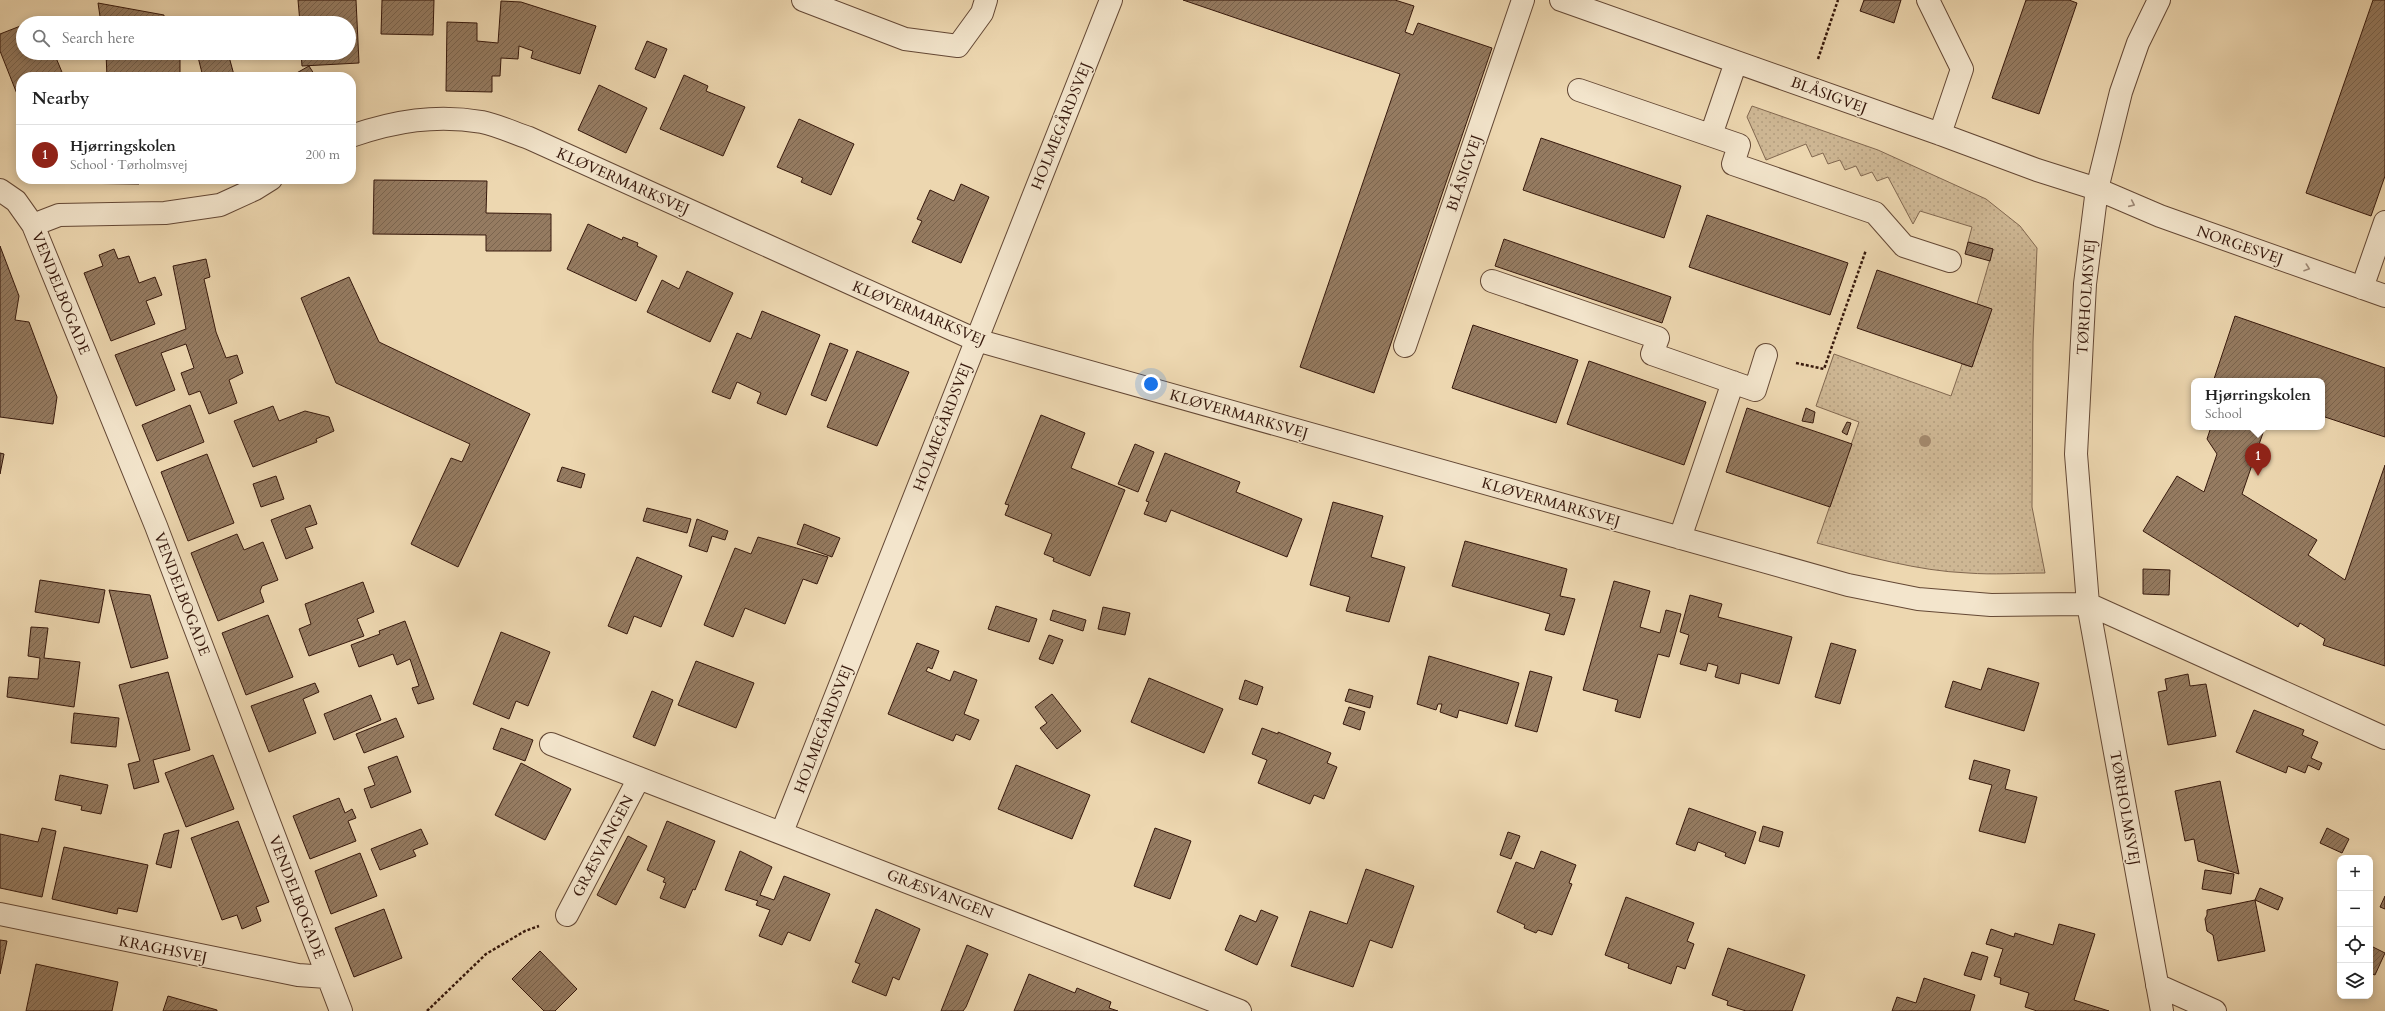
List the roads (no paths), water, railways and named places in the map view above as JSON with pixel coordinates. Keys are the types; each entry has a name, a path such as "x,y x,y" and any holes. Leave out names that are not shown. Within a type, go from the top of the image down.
{"street":[{"path":"802,0 905,39 958,46 982,13 986,0"},
{"name":"HOLMEGÅRDSVEJ","path":"782,832 1112,0"},
{"name":"BLÅSIGVEJ","path":"1405,346 1524,0"},
{"name":"BLÅSIGVEJ","path":"1561,0 1940,134 2037,170 2097,189"},
{"path":"1928,0 1962,69 1940,134"},
{"name":"TØRHOLMSVEJ","path":"2159,0 2138,43 2121,92 2097,189 2085,284 2076,454 2088,604 2162,1011"},
{"path":"1711,135 1736,62"},
{"path":"1578,90 1739,145 1733,164 1875,213 1904,246 1950,261"},
{"name":"KLØVERMARKSVEJ","path":"356,134 378,127 425,118 483,122 529,138 976,340 1848,585 1918,598 1991,605 2088,604"},
{"path":"33,225 59,215 165,213 220,205 263,184"},
{"name":"NORGESVEJ","path":"2097,189 2160,216 2385,296"},
{"name":"VENDELBOGADE","path":"0,190 16,201 33,225 156,526 340,1011"},
{"path":"2362,288 2385,222"},
{"path":"1492,281 1658,338 1652,354 1754,390 1766,356"},
{"path":"1680,538 1733,382"},
{"path":"2088,604 2385,738"},
{"name":"GRÆSVANGEN","path":"551,744 782,832 1240,1011"},
{"name":"GRÆSVANGEN","path":"567,915 639,778"},
{"name":"KRAGHSVEJ","path":"0,914 298,975 327,977"},
{"path":"2157,986 2215,1011"}],"place":[{"name":"Hjørringskolen","path":"2258,476"}]}
